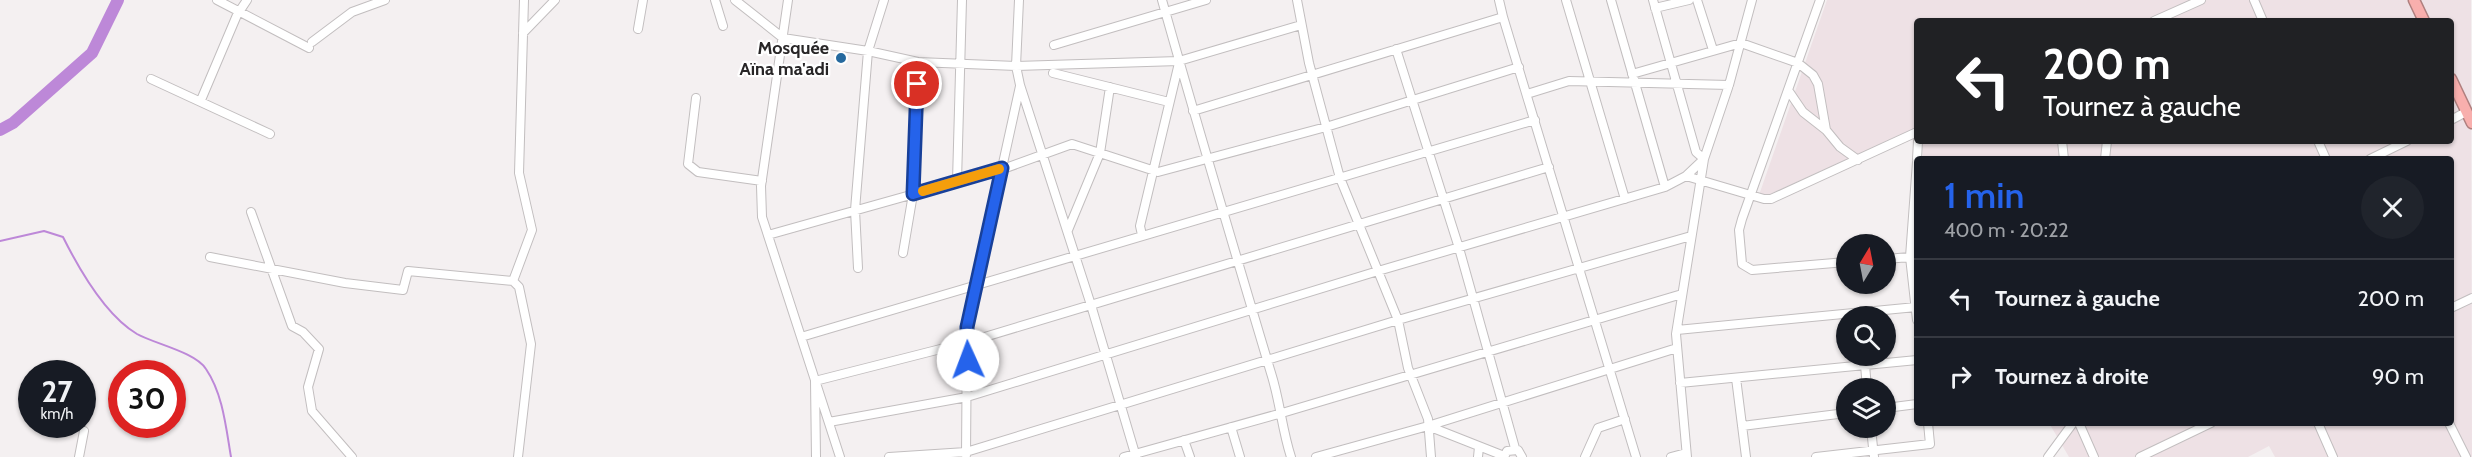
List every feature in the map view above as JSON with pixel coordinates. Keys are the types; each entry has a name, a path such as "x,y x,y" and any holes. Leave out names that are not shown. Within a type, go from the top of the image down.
{"highway":[{"path":"2414,0 2423,18"},
{"path":"2454,86 2472,123"}],"street":[{"path":"217,0 310,45 352,12 385,0"},
{"path":"201,100 247,0"},
{"path":"513,281 532,230 519,172 524,0"},
{"path":"523,33 555,0"},
{"path":"638,29 643,0"},
{"path":"715,0 723,26"},
{"path":"735,0 783,38 868,51 918,62 958,64 1016,66 1179,61 1301,25"},
{"path":"788,0 762,181 762,218 840,457"},
{"path":"858,268 855,210 868,51 884,0"},
{"path":"957,181 958,64 962,0"},
{"path":"1019,0 1016,66 1020,85 1068,230 1136,455"},
{"path":"1162,0 1207,161 1268,360 1282,413 1284,436 1291,457"},
{"path":"1054,45 1206,0"},
{"path":"1297,0 1312,75 1340,177 1398,320 1410,374 1428,426 1431,457"},
{"path":"1499,0 1636,457"},
{"path":"1566,0 1625,199"},
{"path":"1611,0 1665,187"},
{"path":"1689,0 1654,4 1696,152 1704,159"},
{"path":"1697,0 1713,50"},
{"path":"1671,457 1687,455 1677,330 1704,159 1729,85 1752,0"},
{"path":"1820,0 1739,230 1742,264 1746,268 1752,270 1836,263"},
{"path":"2161,18 2201,0"},
{"path":"2253,0 2262,18"},
{"path":"1193,111 1503,17"},
{"path":"1633,78 1671,63 1741,43 1798,63 1813,75 1818,84 1826,130"},
{"path":"1396,49 1459,248 1487,352 1504,402 1515,448 1522,457"},
{"path":"1142,235 1140,226 1179,61"},
{"path":"903,253 913,194 918,62"},
{"path":"768,235 1002,168 1072,144 1158,172 1207,161 1326,127 1519,67"},
{"path":"1053,73 1169,102"},
{"path":"1527,94 1569,81 1633,78 1676,83 1729,85"},
{"path":"151,79 201,100 270,134"},
{"path":"966,455 967,327 1020,85"},
{"path":"1068,230 1100,153 1110,87"},
{"path":"1788,90 1803,112 1826,130 1840,147 1858,160"},
{"path":"696,98 688,164 698,172 762,181"},
{"path":"2454,118 2466,112"},
{"path":"801,337 1535,120"},
{"path":"1686,176 1701,178 1751,195 1771,199 1914,133"},
{"path":"2376,156 2401,144"},
{"path":"829,422 967,397 1378,271 1565,218 1665,187 1686,176 1704,159"},
{"path":"815,381 968,342 1549,167"},
{"path":"1914,201 1910,256 1914,290"},
{"path":"251,212 292,326 303,332 319,349 308,387 312,411 352,457"},
{"path":"889,457 966,455 1398,320 1691,236"},
{"path":"210,256 345,283 403,290 408,271 513,281 519,287 531,344 518,457"},
{"path":"1896,258 1910,256"},
{"path":"1124,457 1282,413 1682,294"},
{"path":"2454,307 2472,298"},
{"path":"1677,330 1914,307"},
{"path":"1316,457 1428,426 1677,348"},
{"path":"1896,362 1914,360"},
{"path":"1680,383 1865,366 1866,378"},
{"path":"1736,378 1746,457"},
{"path":"815,381 816,457"},
{"path":"1896,407 1914,404"},
{"path":"1742,426 1836,414"},
{"path":"1585,457 1598,428 1625,419"},
{"path":"1428,426 1504,456 1509,449 1515,448"},
{"path":"1816,457 1874,454 1930,444 1928,426"},
{"path":"2048,457 2071,426"},
{"path":"2080,426 2094,457"},
{"path":"2140,457 2205,426"},
{"path":"2319,426 2333,457"},
{"path":"2450,426 2466,457"},
{"path":"1232,427 1240,457"},
{"path":"79,457 83,438"},
{"path":"1872,438 1874,454"},
{"path":"1184,440 1190,457"},
{"path":"1478,457 1479,447"}],"shaded area":[{"path":"1827,0 2471,0 2472,457 2275,457 2269,446 2248,457 2069,457 2051,426 2454,426 2454,156 1923,156 1922,144 2454,144 2454,18 1914,18 1914,128 1764,197 1759,195"}],"waterway":[{"path":"0,130 13,123 92,53 118,0"},
{"path":"0,241 44,231 63,237 94,290 125,326 145,338 184,353 201,363 212,379 220,400 231,457"}],"slow traffic":[{"path":"923,191 999,169"}],"place":[{"name":"Mosquée Aïna ma'adi","path":"841,58"}],"route":[{"path":"917,84 913,194 1002,168 967,327 968,360"}]}
